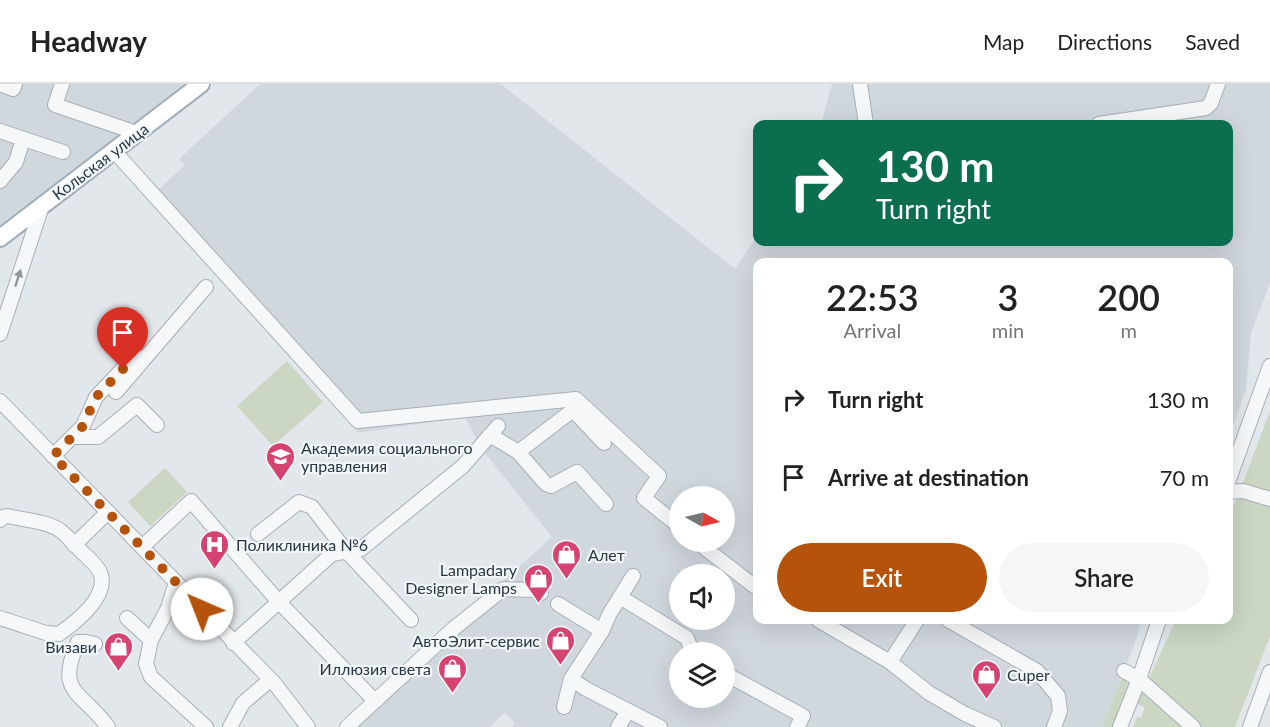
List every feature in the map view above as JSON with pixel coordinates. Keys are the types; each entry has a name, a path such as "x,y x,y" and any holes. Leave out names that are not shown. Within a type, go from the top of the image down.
{"main road":[{"name":"Кольская улица","path":"1,233 42,206 201,84"}],"street":[{"path":"0,84 14,89 15,84"},
{"path":"62,84 55,105 137,133"},
{"path":"860,84 865,120"},
{"path":"1126,120 1206,108 1218,84"},
{"path":"0,131 63,152"},
{"path":"0,181 16,162 23,139"},
{"path":"114,151 358,421 576,399 659,476 644,498 669,518"},
{"path":"0,334 42,206"},
{"path":"116,392 206,287"},
{"path":"53,456 83,426 96,397 136,355"},
{"path":"1233,468 1270,366"},
{"path":"0,400 270,680 308,727"},
{"path":"72,437 98,437 137,405 157,425"},
{"path":"518,453 573,410 604,443"},
{"path":"233,643 332,554 361,549 463,466 494,430 546,484 551,486 577,472 606,504"},
{"path":"1233,492 1243,491 1270,499"},
{"path":"142,547 190,501 278,601 375,701"},
{"path":"258,534 299,502 312,507 346,551 411,620"},
{"path":"74,544 108,512"},
{"path":"0,520 8,516 50,526 61,531 101,573 96,600 88,611 59,633 46,633 0,618"},
{"path":"710,552 753,585"},
{"path":"564,707 571,680 633,576"},
{"path":"176,582 168,608 151,640 146,664 151,677 206,727"},
{"path":"347,727 453,629 503,589 537,590 541,593"},
{"path":"620,597 687,638 688,642"},
{"path":"558,604 602,631"},
{"path":"127,618 151,640"},
{"path":"826,624 890,662 929,693 965,714 994,727"},
{"path":"890,662 914,624"},
{"path":"955,624 1037,671 1058,696 1060,711 1054,727"},
{"path":"1120,727 1158,624"},
{"path":"95,644 78,642 69,666 68,677 75,692 108,727"},
{"path":"1124,671 1139,679 1193,727"},
{"path":"1250,727 1270,672"},
{"path":"735,679 803,716 797,727"},
{"path":"230,727 243,704 270,680"},
{"path":"571,680 586,690 660,727"},
{"path":"618,727 628,711"}],"shaded area":[{"path":"0,84 184,84 0,228"},
{"path":"260,84 501,84 735,269 753,242 753,246 1233,246 1233,120 822,120 832,84 1270,84 1270,283 1251,333 1246,389 1233,426 1233,258 753,258 753,624 1140,624 1102,727 512,727 515,723 505,712 490,727 357,727 468,624 462,618 552,537 481,448 465,417 358,433 149,198 185,165 179,159"}],"green space":[{"path":"287,361 323,402 273,446 237,406"},
{"path":"1270,411 1270,636 1235,727 1201,727 1149,678 1174,624 1233,624 1233,506"},
{"path":"165,468 187,492 150,526 128,502"},
{"path":"1122,677 1129,684 1130,689 1117,727 1102,727"},
{"path":"1146,693 1183,727 1133,727 1137,717 1141,718 1145,707 1137,704 1140,695"}],"place":[{"name":"Академия социального управления","path":"280,482"},
{"name":"Поликлиника №6","path":"215,570"},
{"name":"Алет","path":"567,580"},
{"name":"Lampadary Designer Lamps","path":"538,604"},
{"name":"АвтоЭлит-сервис","path":"561,666"},
{"name":"Визави","path":"118,672"},
{"name":"Иллюзия света","path":"452,694"},
{"name":"Cuper","path":"986,700"}],"route":[{"path":"123,369 96,397 83,426 53,456 202,609"}]}
